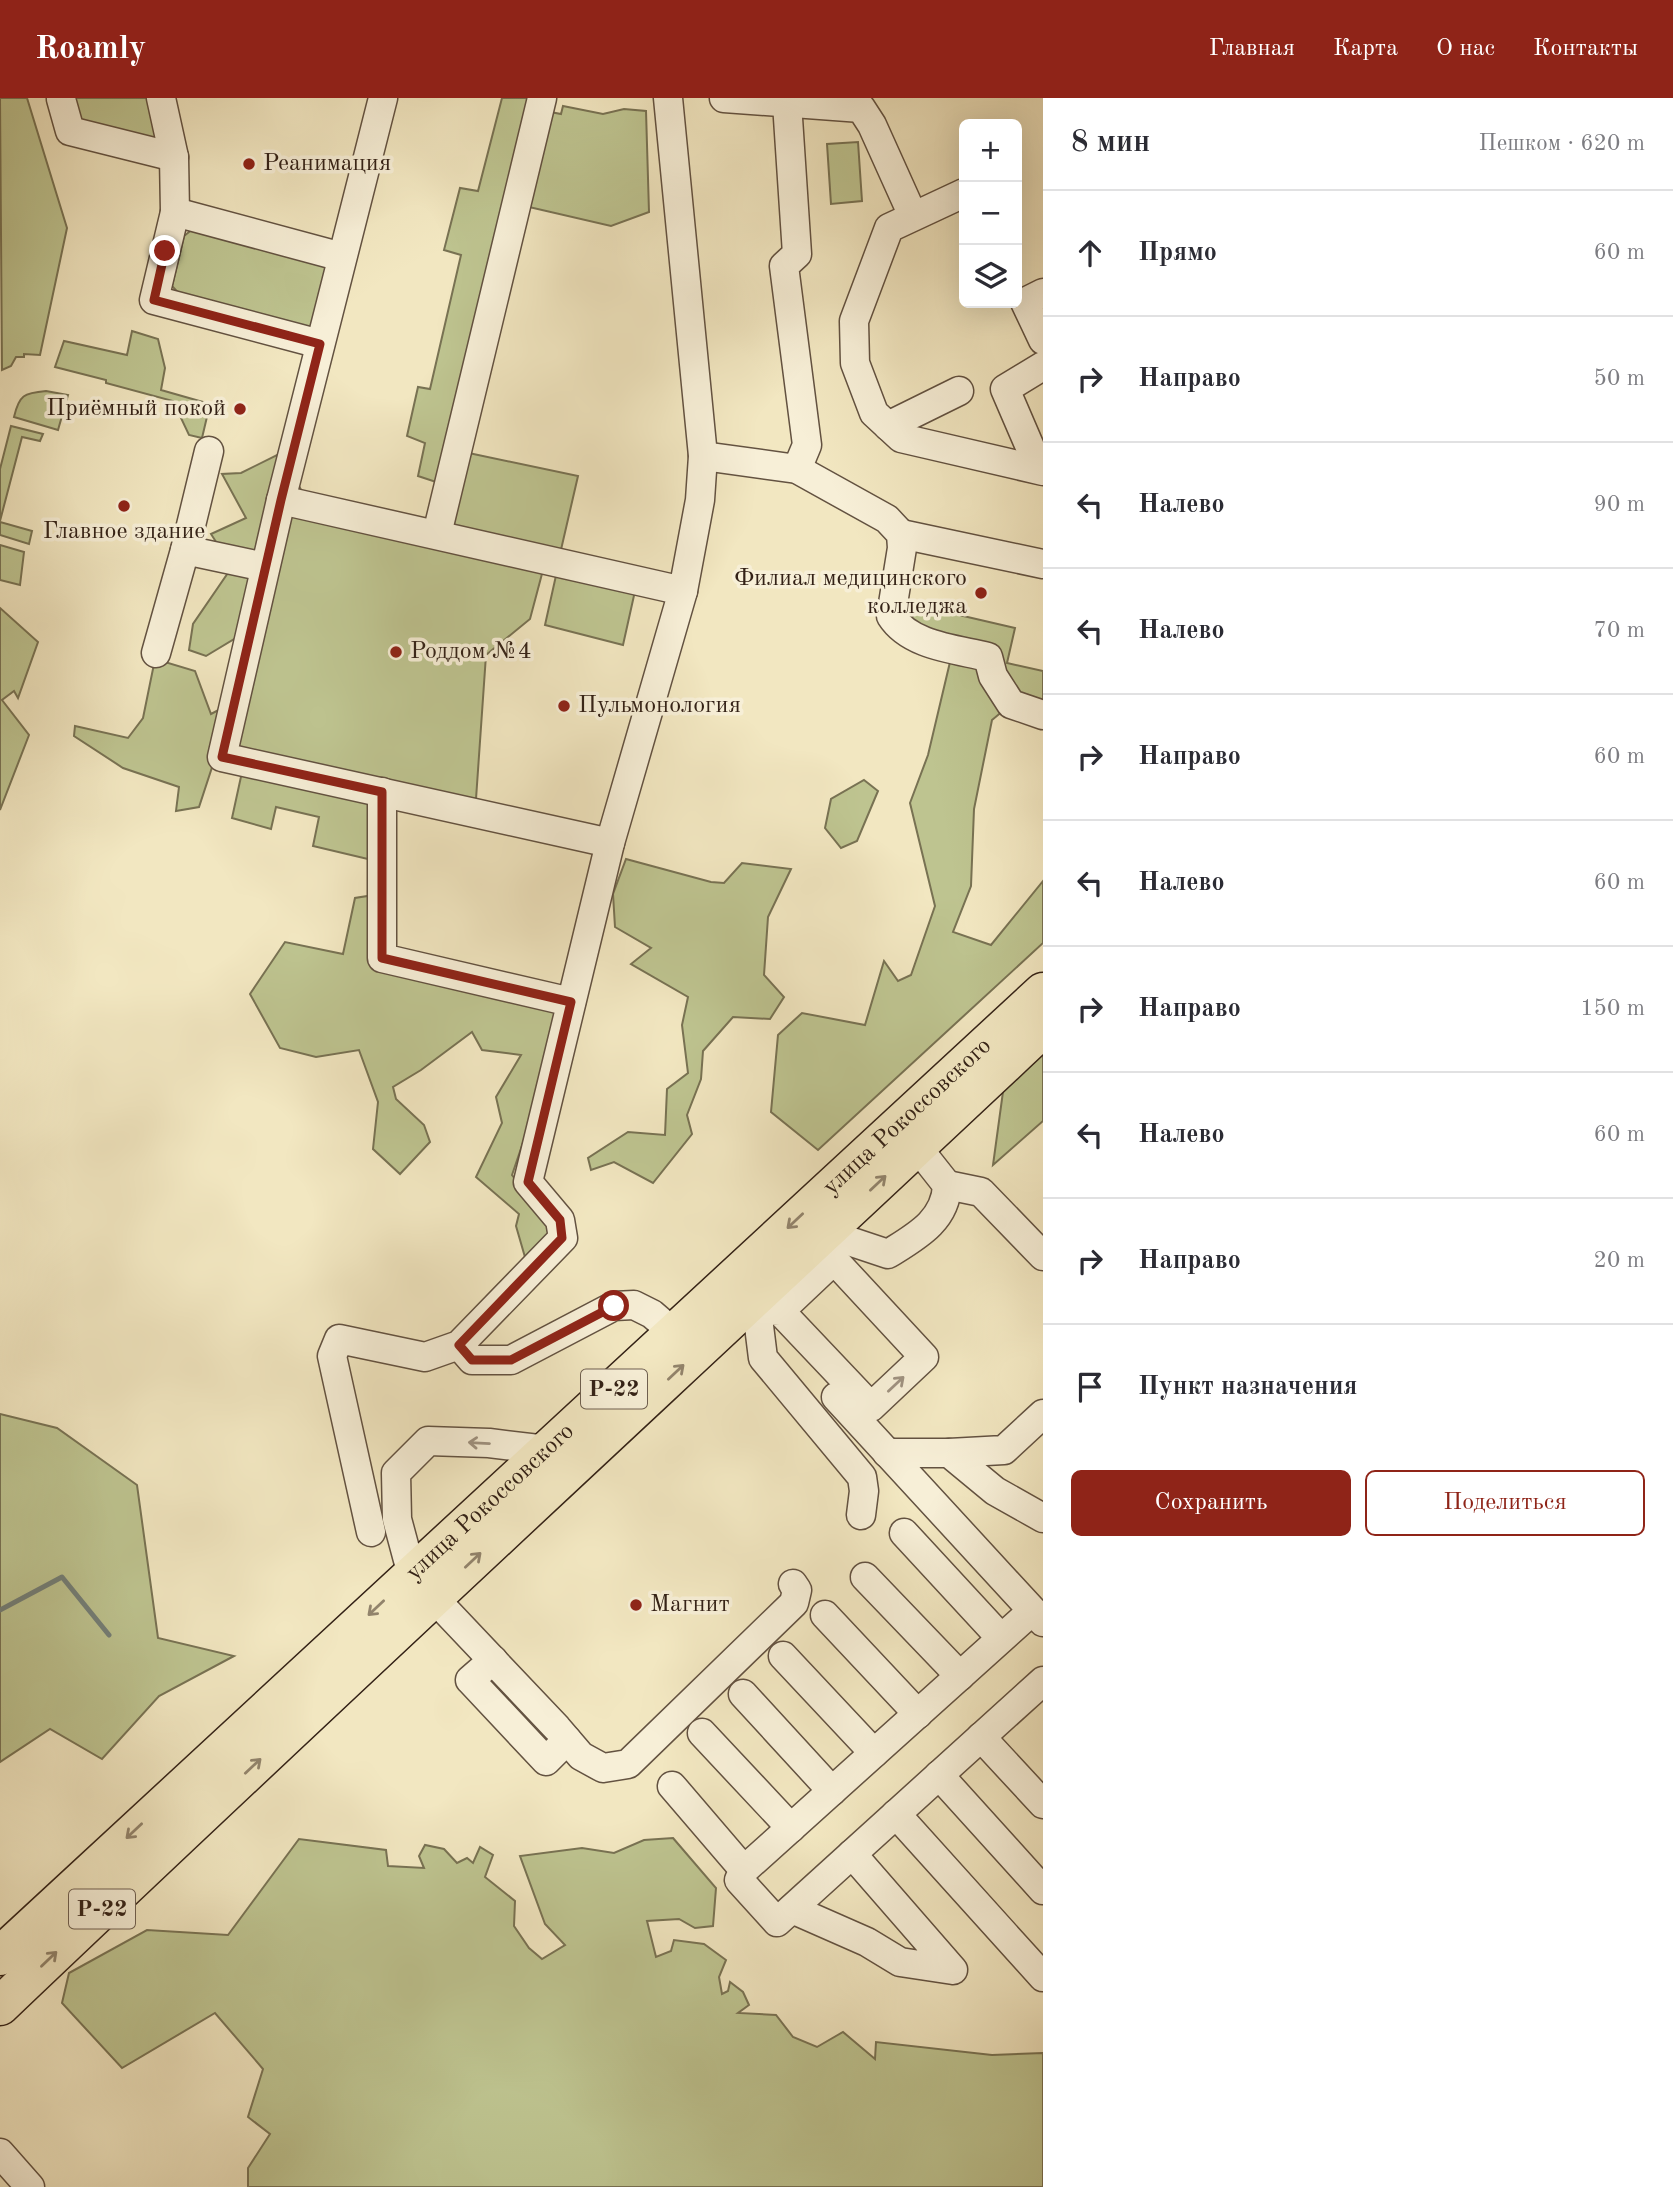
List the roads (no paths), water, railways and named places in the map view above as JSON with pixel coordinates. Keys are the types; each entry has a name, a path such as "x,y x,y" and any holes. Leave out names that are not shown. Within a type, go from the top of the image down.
{"highway":[{"name":"улица Рокоссовского","path":"422,1586 547,1450 1043,992"},
{"name":"улица Рокоссовского","path":"194,1799 422,1586 763,1308 825,1233 1043,1028"},
{"name":"Р-22","path":"0,1956 194,1799"},
{"name":"Р-22","path":"0,2006 194,1799"}],"lane":[{"path":"161,98 174,157 175,212 154,300 320,344"},
{"path":"383,98 281,500 222,757 610,843"},
{"path":"437,534 542,98"},
{"path":"371,1532 332,1356 339,1339 425,1357 459,1345 562,1238 560,1220 528,1182 610,843 683,591 700,500 703,456 668,98"},
{"path":"724,98 787,103 840,102 861,108 872,125 913,216"},
{"path":"61,99 70,131 174,157"},
{"path":"787,103 797,254 784,266 807,445 797,469"},
{"path":"959,195 889,228 854,321 855,363 874,413 901,438 1041,470"},
{"path":"175,212 342,257"},
{"path":"1043,293 1024,302 1043,340"},
{"path":"1041,470 1005,389 1043,366"},
{"path":"888,426 959,391"},
{"path":"156,653 209,451"},
{"path":"703,456 797,469 887,519 901,534 1043,564"},
{"path":"281,500 683,591"},
{"path":"901,534 902,548 891,616 899,629 916,638 988,657 993,676 1011,704 1043,715"},
{"path":"185,550 265,567"},
{"path":"382,792 382,958 571,1002"},
{"path":"917,1147 947,1185 981,1192 1043,1256"},
{"path":"825,1233 888,1254 920,1234 943,1209 947,1185"},
{"path":"834,1261 925,1357 871,1407 763,1308 834,1261"},
{"path":"459,1345 472,1360 511,1360 614,1306 634,1304 652,1314 674,1333"},
{"path":"763,1308 887,1453 1038,1616 1001,1638 744,1870 739,1880 777,1922 981,1737 1037,1697"},
{"path":"763,1308 763,1358 862,1477 864,1491 861,1515"},
{"path":"887,1453 949,1454 1004,1450 1043,1414"},
{"path":"547,1450 489,1443 428,1441 396,1473 397,1519 422,1586 493,1660 559,1720 581,1756 603,1768 628,1764 794,1603 797,1590 793,1584"},
{"path":"949,1454 995,1491 1039,1509"},
{"path":"904,1534 1001,1638"},
{"path":"865,1577 960,1676"},
{"path":"825,1615 918,1714"},
{"path":"783,1656 874,1753"},
{"path":"493,1660 470,1680 546,1761 559,1720"},
{"path":"743,1694 832,1791"},
{"path":"702,1733 791,1828"},
{"path":"981,1737 1043,1804"},
{"path":"939,1775 1043,1890"},
{"path":"672,1786 744,1870"},
{"path":"895,1814 1043,1977"},
{"path":"792,1909 867,1942 900,1962 953,1970 852,1854"},
{"path":"0,2153 23,2185"}],"waterway":[{"path":"0,1610 62,1577 109,1635"}],"place":[{"name":"Реанимация","path":"249,164"},
{"name":"Приёмный покой","path":"240,409"},
{"name":"Главное здание","path":"124,506"},
{"name":"Филиал медицинского колледжа","path":"981,593"},
{"name":"Роддом №4","path":"396,652"},
{"name":"Пульмонология","path":"564,706"},
{"name":"Магнит","path":"636,1605"}]}
